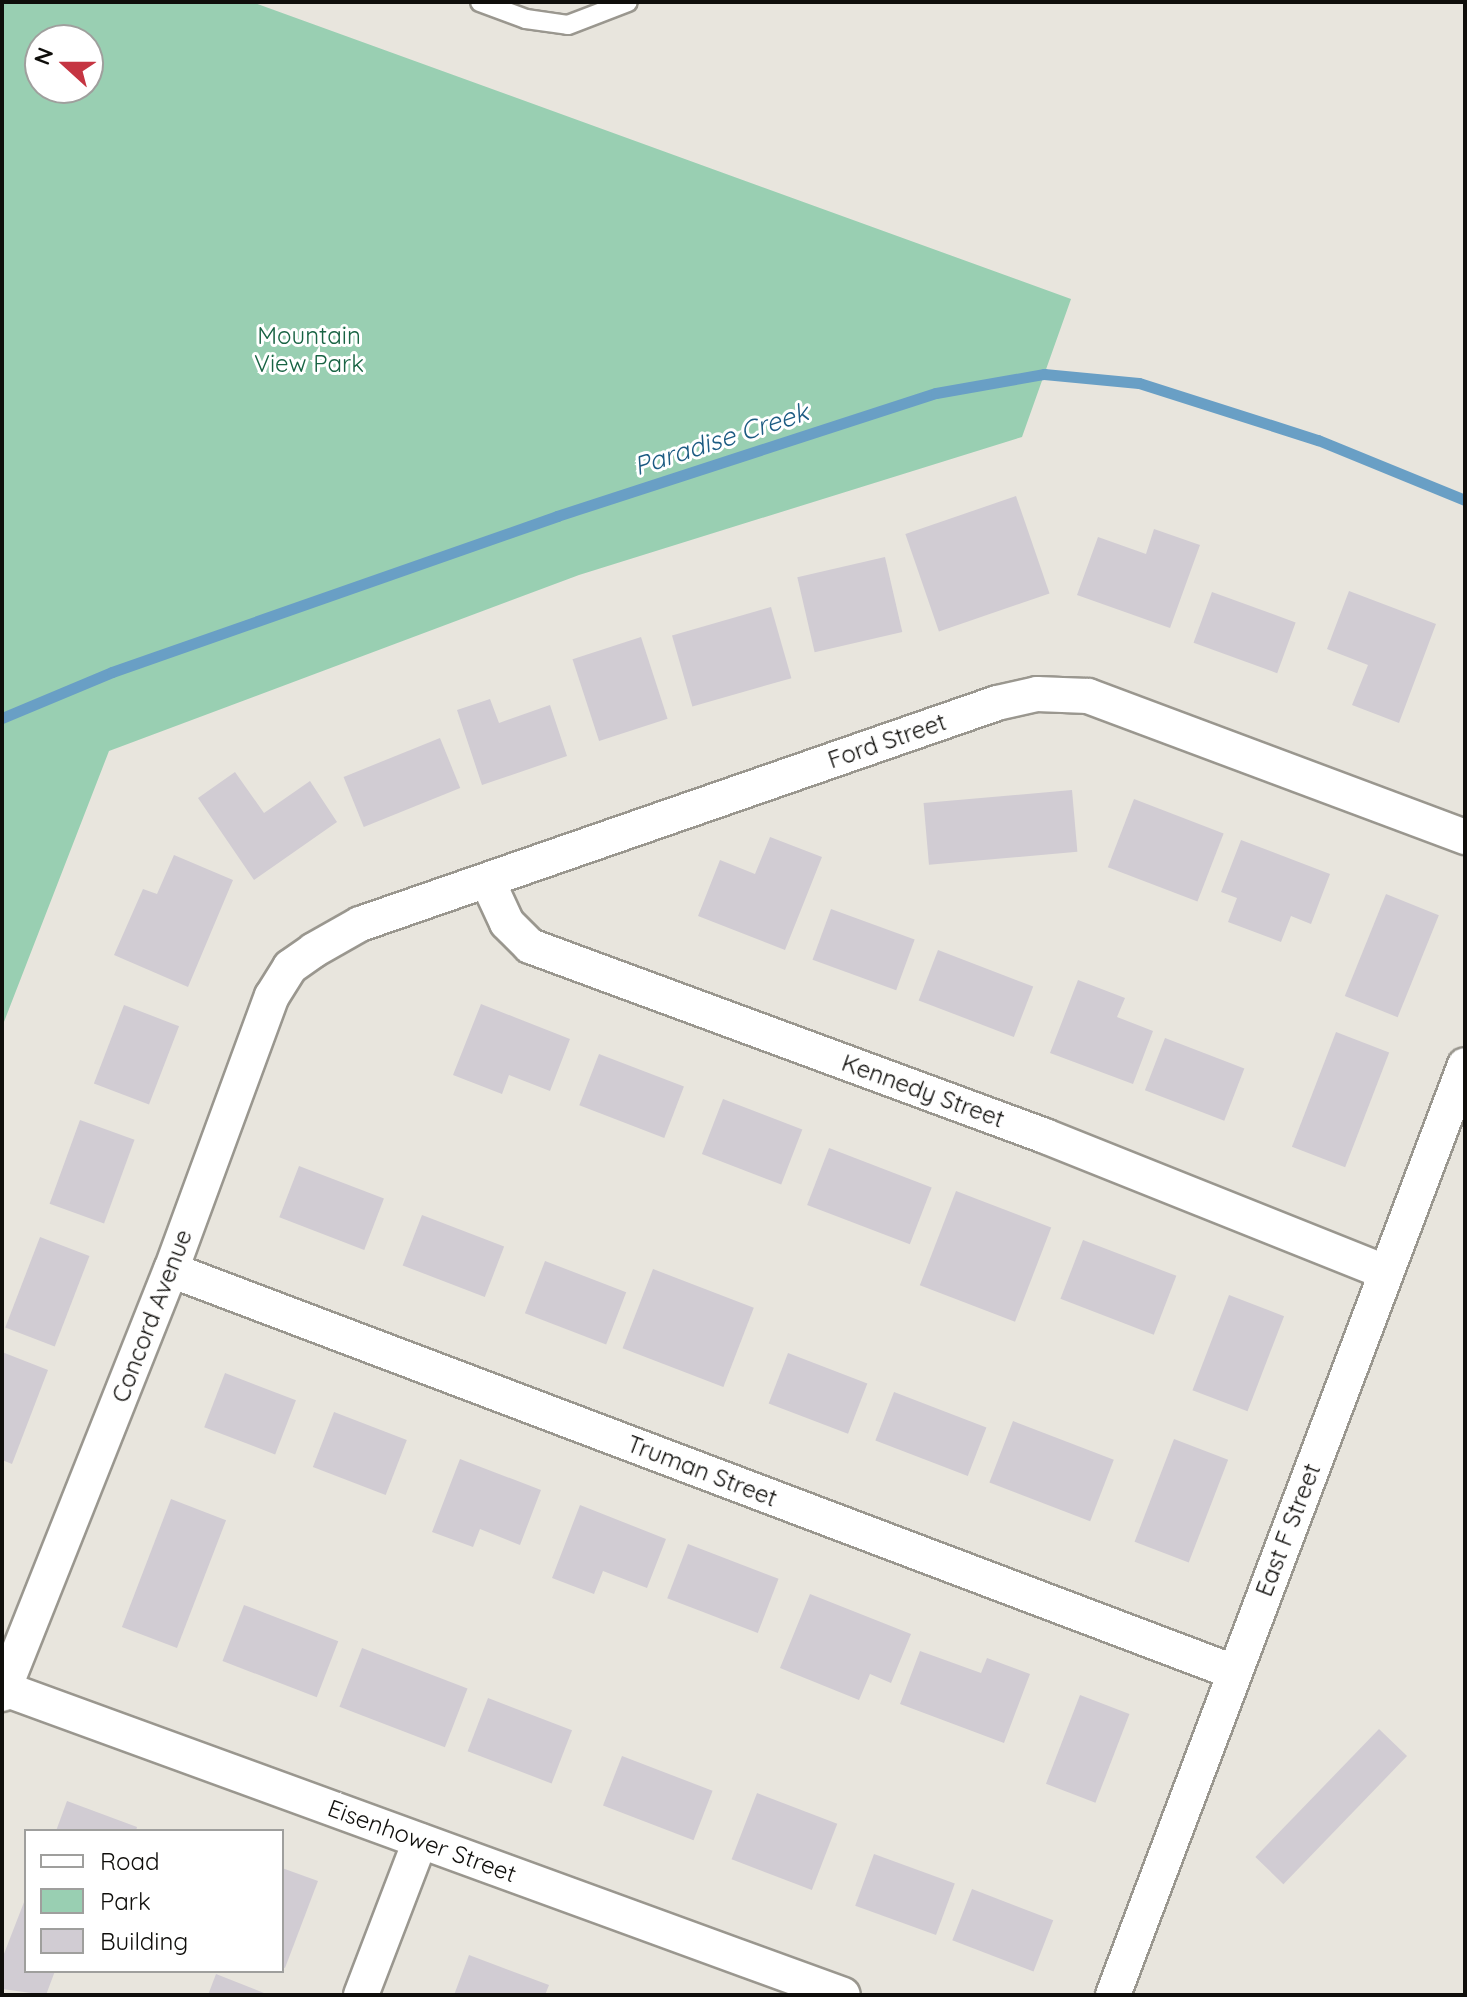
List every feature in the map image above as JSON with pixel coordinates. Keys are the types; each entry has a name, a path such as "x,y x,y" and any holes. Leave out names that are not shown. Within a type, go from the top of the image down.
{"street":[{"name":"Ford Street","path":"314,950 360,924 997,703 1037,694 1088,696 1465,837"},
{"name":"Kennedy Street","path":"488,882 507,923 530,946 1045,1136 1385,1272"},
{"name":"Concord Avenue","path":"3,1690 171,1270 272,996 290,967 314,950"},
{"name":"East F Street","path":"1113,1995 1465,1065"},
{"name":"Truman Street","path":"171,1270 1234,1672"},
{"name":"Eisenhower Street","path":"3,1690 843,1995"},
{"path":"361,1995 420,1841"}],"lane":[{"path":"480,2 526,19 568,25 628,2"}],"green space":[{"name":"Mountain View Park","path":"2,2 252,2 1071,299 1022,437 579,575 109,751 2,1027"}],"building":[{"path":"1016,496 1050,593 939,631 905,534"},
{"path":"1154,529 1200,545 1170,628 1077,595 1098,537 1146,554"},
{"path":"885,557 902,632 815,652 797,577"},
{"path":"1349,591 1436,624 1399,723 1352,705 1368,665 1327,649"},
{"path":"1212,592 1296,622 1277,673 1194,643"},
{"path":"771,607 791,678 692,707 672,635"},
{"path":"641,637 668,719 599,741 573,659"},
{"path":"490,699 499,723 550,705 567,756 482,785 457,710"},
{"path":"440,738 460,788 364,827 344,777"},
{"path":"235,772 264,813 310,781 337,822 254,880 198,798"},
{"path":"1072,790 1077,852 929,865 924,803"},
{"path":"1134,799 1224,833 1197,902 1108,867"},
{"path":"770,837 822,857 785,950 698,916 720,860 755,874"},
{"path":"1241,840 1330,874 1311,924 1291,916 1281,942 1228,922 1237,898 1221,892"},
{"path":"174,855 233,880 188,987 114,955 143,889 157,894"},
{"path":"1386,894 1439,915 1398,1017 1345,996"},
{"path":"831,909 915,939 896,990 813,960"},
{"path":"938,950 1033,987 1014,1037 919,1000"},
{"path":"1078,980 1125,998 1117,1017 1153,1031 1133,1084 1050,1053"},
{"path":"481,1004 570,1039 550,1091 509,1075 502,1094 453,1075"},
{"path":"124,1005 179,1026 149,1105 94,1083"},
{"path":"1336,1032 1389,1052 1345,1167 1292,1147"},
{"path":"1165,1038 1244,1068 1224,1121 1145,1090"},
{"path":"599,1054 684,1087 664,1138 579,1105"},
{"path":"723,1099 802,1129 781,1185 702,1154"},
{"path":"80,1120 135,1140 104,1223 50,1204"},
{"path":"829,1148 932,1187 910,1244 807,1205"},
{"path":"299,1166 384,1199 364,1250 279,1217"},
{"path":"956,1191 1051,1228 1015,1322 920,1285"},
{"path":"422,1215 504,1247 485,1297 403,1265"},
{"path":"40,1237 89,1256 55,1347 5,1328"},
{"path":"1083,1240 1176,1276 1154,1335 1060,1299"},
{"path":"545,1261 626,1292 606,1344 525,1313"},
{"path":"653,1269 754,1308 723,1387 623,1348"},
{"path":"1229,1295 1284,1316 1248,1411 1192,1390"},
{"path":"2,1352 48,1370 12,1464 2,1460"},
{"path":"788,1353 867,1383 848,1434 769,1403"},
{"path":"225,1373 296,1400 275,1454 204,1427"},
{"path":"894,1392 986,1427 968,1476 875,1441"},
{"path":"334,1412 407,1440 386,1495 313,1467"},
{"path":"1013,1421 1114,1460 1090,1521 989,1483"},
{"path":"1174,1439 1228,1460 1189,1562 1135,1542"},
{"path":"460,1459 541,1490 520,1545 480,1529 473,1547 432,1532"},
{"path":"171,1499 226,1520 177,1648 122,1627"},
{"path":"580,1505 666,1539 647,1588 603,1571 594,1594 552,1578"},
{"path":"688,1544 779,1579 758,1633 667,1598"},
{"path":"810,1594 911,1634 891,1683 870,1674 859,1700 780,1668"},
{"path":"244,1605 338,1641 317,1697 222,1661"},
{"path":"362,1648 467,1688 445,1747 339,1707"},
{"path":"920,1651 981,1673 987,1658 1030,1674 1004,1743 900,1704"},
{"path":"1080,1695 1129,1714 1095,1803 1046,1784"},
{"path":"488,1698 572,1730 552,1783 468,1751"},
{"path":"1379,1729 1407,1756 1283,1884 1255,1857"},
{"path":"622,1756 713,1791 694,1840 603,1805"},
{"path":"757,1793 837,1824 812,1890 732,1859"},
{"path":"67,1801 137,1827 136,1829 57,1829"},
{"path":"874,1854 955,1883 936,1935 855,1906"},
{"path":"284,1869 318,1881 284,1968"},
{"path":"972,1889 1053,1920 1034,1972 952,1940"},
{"path":"24,1902 24,1973 54,1973 46,1995 2,1989 2,1959"},
{"path":"469,1955 549,1985 545,1995 454,1995"},
{"path":"216,1974 269,1995 208,1995"}],"waterway":[{"name":"Paradise Creek","path":"2,718 112,672 557,516 936,393 1044,374 1139,383 1318,440 1465,500"}]}
